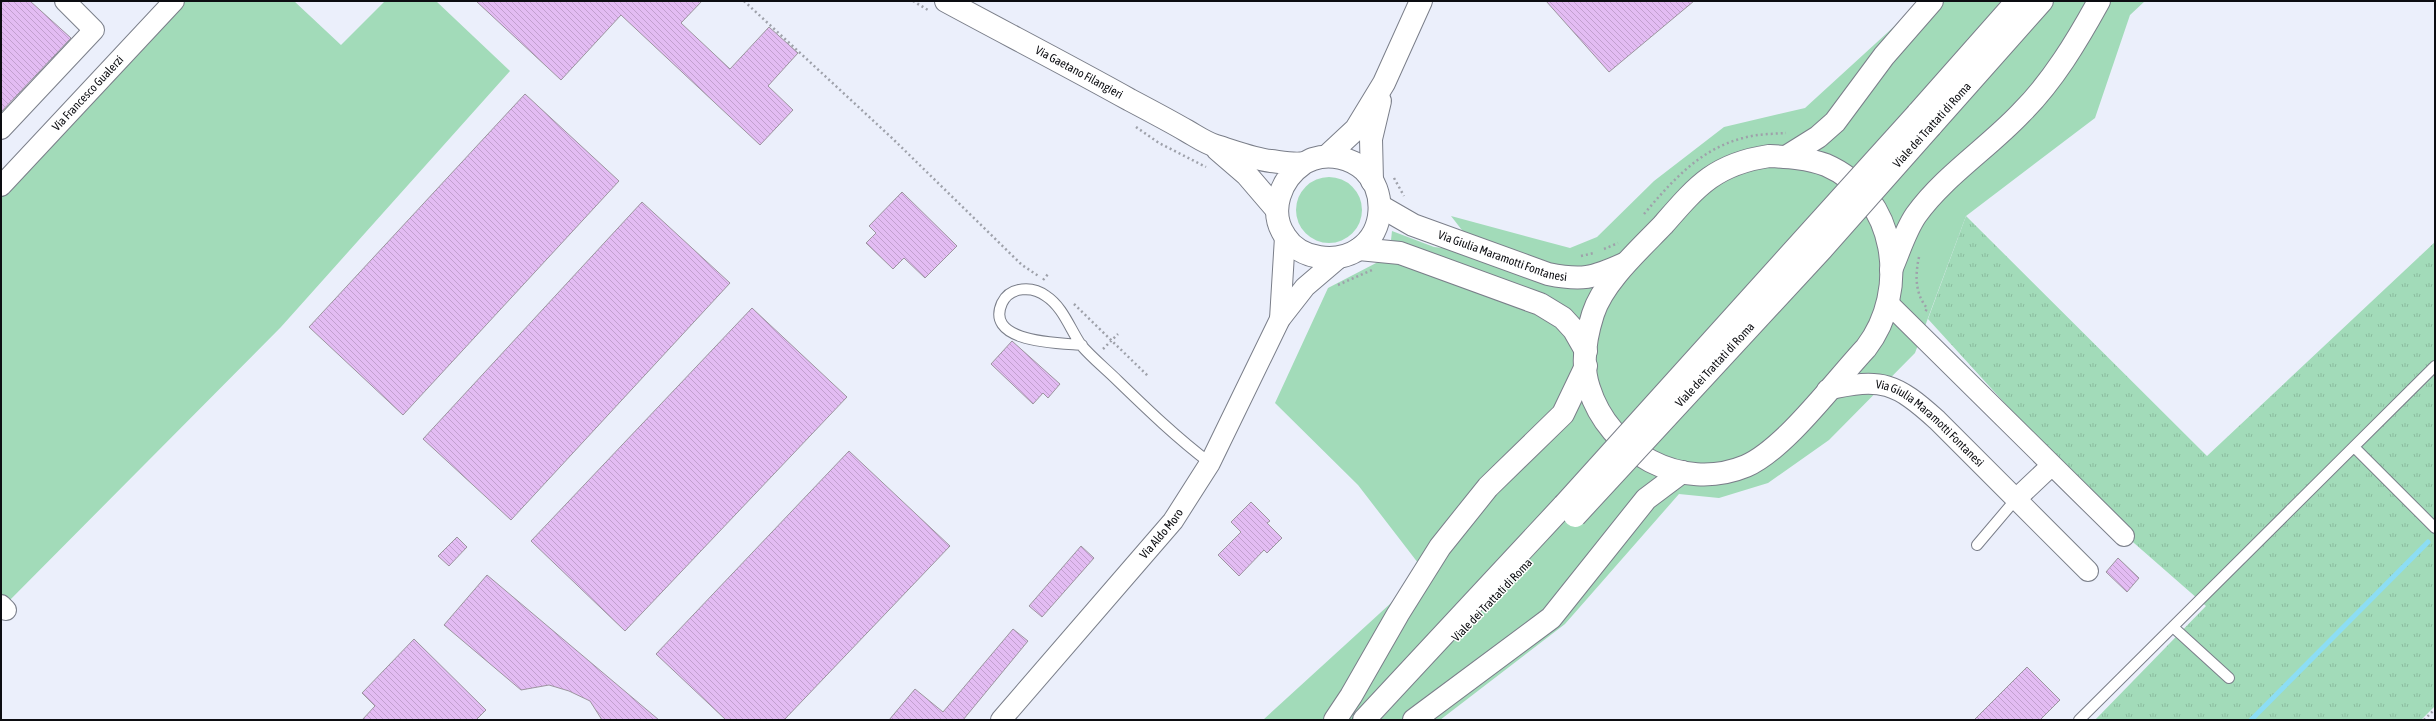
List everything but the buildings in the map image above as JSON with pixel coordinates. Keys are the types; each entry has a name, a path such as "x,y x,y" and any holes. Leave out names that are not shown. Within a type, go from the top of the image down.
{"main road":[{"name":"Via Gaetano Filangieri","path":"946,1 1213,145 1269,161 1302,164"},
{"path":"1327,156 1356,129 1384,83 1421,1"},
{"path":"1786,157 1818,137 1836,122 1884,56 1932,1"},
{"name":"Viale dei Trattati di Roma","path":"1924,120 2017,1"},
{"name":"Viale dei Trattati di Roma","path":"1378,720 1924,120 2042,1"},
{"path":"1891,270 1915,216 1938,190 2006,128 2036,97 2077,40 2099,1"},
{"path":"1372,180 1371,139 1384,83"},
{"name":"Via Gaetano Filangieri","path":"1213,145 1247,175 1277,210"},
{"path":"1327,156 1353,162 1364,170 1376,188 1380,206 1375,230 1359,249 1339,258 1319,258 1301,250 1285,237 1277,210 1278,199 1286,178 1302,164 1314,158 1327,156"},
{"path":"1786,157 1826,165 1844,176 1862,192 1883,222 1889,238 1891,270 1889,304 1886,316 1875,337 1781,442 1746,466 1717,473 1682,472 1645,459 1628,448 1603,420 1588,387 1586,358 1593,312 1600,298 1628,262 1707,179 1746,160 1786,157"},
{"name":"Via Giulia Maramotti Fontanesi","path":"1380,206 1413,225 1548,274 1565,277 1595,277 1628,262"},
{"path":"1334,720 1352,696 1398,614 1440,547 1488,487 1563,414 1586,358 1574,330 1563,318 1540,304 1400,253 1359,249"},
{"path":"1414,720 1551,618 1646,499 1682,472"},
{"name":"Viale dei Trattati di Roma","path":"1364,720 1570,510"}],"street":[{"path":"1,129 94,30 65,1"},
{"name":"Via Francesco Gualerzi","path":"1,186 174,1"},
{"name":"Via Aldo Moro","path":"1280,319 1285,237"},
{"name":"Via Aldo Moro","path":"1001,720 1174,521 1210,463 1280,319 1305,287 1339,258"},
{"path":"1889,304 2051,466 2124,536"},
{"name":"Via Giulia Maramotti Fontanesi","path":"1827,390 1860,383 1899,390 1911,396 2088,571"},
{"path":"2016,499 2051,466"}],"lane":[{"path":"1082,345 1035,341 1015,335 1005,326 1000,318 1000,308 1003,300 1009,294 1027,288 1047,296 1062,313 1082,345 1178,440 1210,463"},
{"path":"2079,720 2435,366"},
{"path":"2354,447 2433,525"},
{"path":"1977,545 2016,499"},
{"path":"2173,627 2229,678"}],"path":[{"path":"744,1 893,139 1022,266 1050,283"},
{"path":"1642,217 1670,183 1699,158 1743,138 1792,131"},
{"path":"1394,176 1405,198"},
{"path":"1577,257 1599,252 1619,242 1623,237"},
{"path":"1336,286 1376,269"},
{"path":"1073,303 1148,376"},
{"path":"1095,358 1118,334"},
{"path":"2424,720 2435,709"}],"green space":[{"path":"170,1 294,1 341,45 385,1 436,1 510,71 281,327 1,609 1,175"},
{"path":"1922,1 2145,1 2130,15 2095,118 1966,216 1915,353 1829,440 1768,483 1719,498 1679,494 1565,624 1440,720 1263,720 1425,572 1358,485 1275,403 1328,288 1378,262 1422,250 1391,240 1392,231 1434,247 1479,252 1451,216 1570,248 1597,237 1654,181 1724,127 1805,108"},
{"path":"1322,177 1336,177 1348,182 1357,191 1362,203 1360,223 1353,234 1336,243 1322,243 1310,238 1301,229 1296,217 1296,203 1301,191 1310,182"},
{"path":"1966,216 2207,456 2435,242 2435,706 2421,720 2095,720 2206,606 2126,536 1928,319"}],"waterway":[{"path":"2251,720 2428,542"}]}
